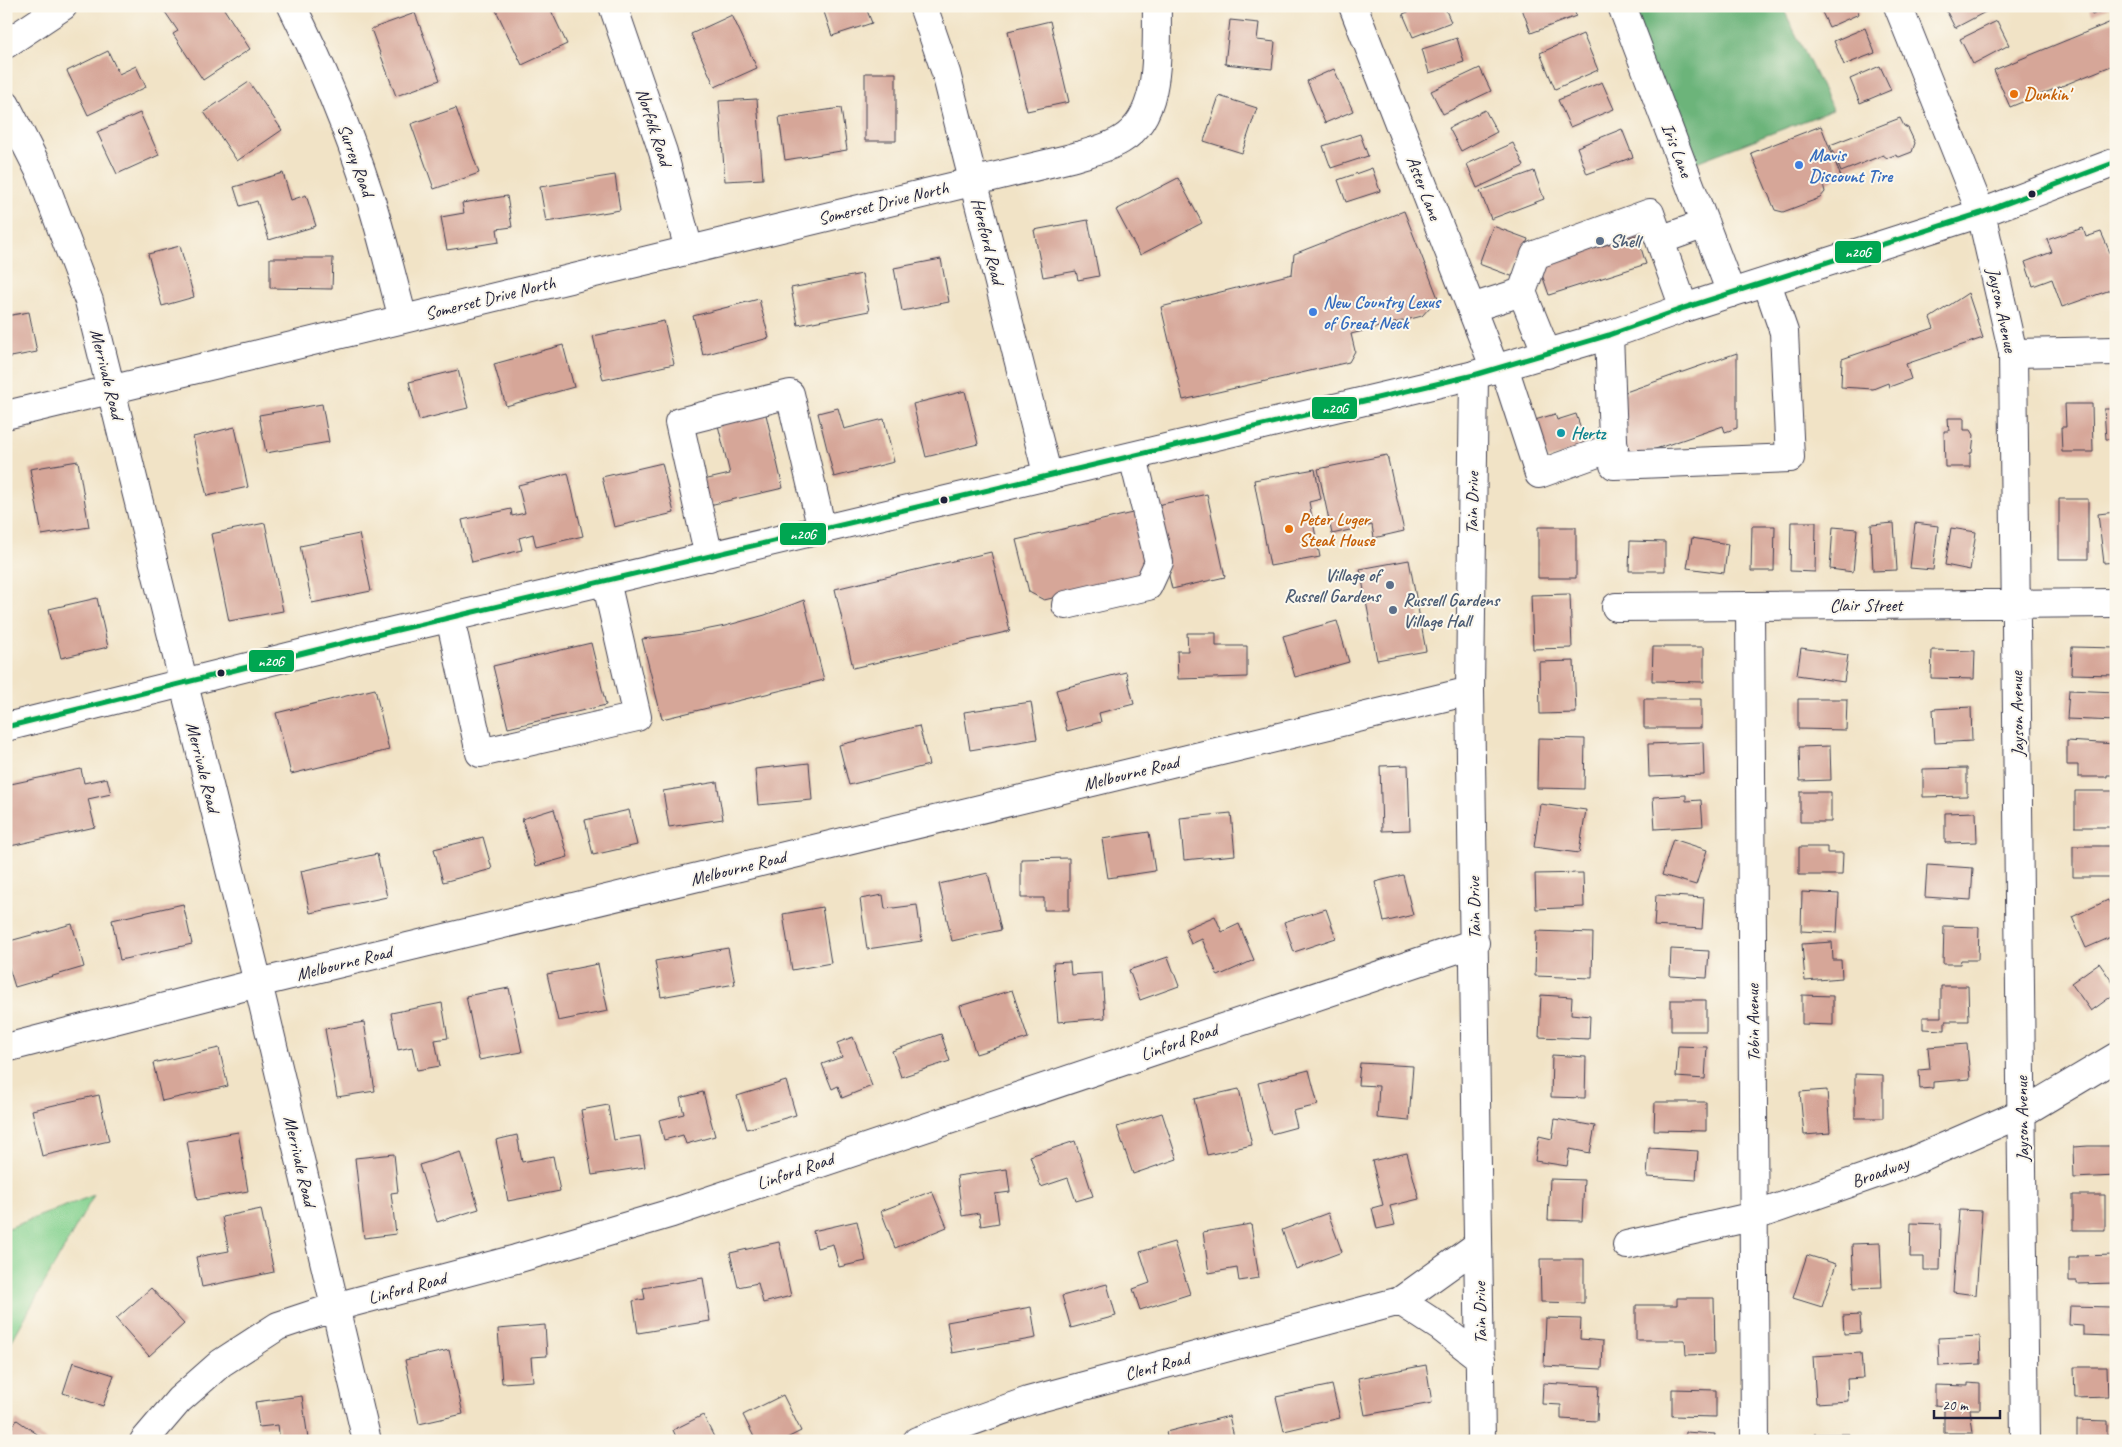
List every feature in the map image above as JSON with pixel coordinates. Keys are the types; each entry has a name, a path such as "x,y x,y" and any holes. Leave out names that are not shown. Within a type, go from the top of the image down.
{"street":[{"path":"6,44 63,6"},
{"name":"Surrey Road","path":"292,6 311,44 336,104 369,194 403,319"},
{"name":"Norfolk Road","path":"613,6 664,152 689,250"},
{"name":"Hereford Road","path":"923,6 946,73 1048,477"},
{"name":"Somerset Drive North","path":"6,415 1071,158 1110,146 1123,139 1140,124 1151,98 1158,6"},
{"name":"Aster Lane","path":"1353,6 1471,308 1491,370 1539,474 1614,447"},
{"name":"Iris Lane","path":"1622,6 1731,293"},
{"name":"Jayson Avenue","path":"1898,6 1980,213 2013,352 2025,1441"},
{"name":"Merrivale Road","path":"6,105 41,174 89,301 182,684 258,983 367,1441"},
{"path":"6,727 450,618 1133,457 1491,370 1609,336 1684,308 1767,283 1980,213 2116,162"},
{"path":"1547,354 1522,292 1535,255 1650,213 1684,308"},
{"path":"1660,240 1705,224"},
{"path":"1609,336 1614,465 1790,458 1784,332 1767,283"},
{"path":"1471,308 1522,292"},
{"path":"2013,352 2116,351"},
{"name":"Tain Drive","path":"1482,1441 1470,692 1491,370"},
{"path":"708,556 679,422 790,394 822,530"},
{"path":"1066,605 1148,586 1159,562 1133,457"},
{"path":"450,618 480,753 628,719 637,716 606,581"},
{"name":"Clair Street","path":"1616,607 2116,603"},
{"name":"Tobin Avenue","path":"1750,606 1755,1441"},
{"name":"Melbourne Road","path":"6,1048 258,983 1470,692"},
{"name":"Linford Road","path":"144,1441 179,1400 221,1363 278,1326 335,1307 516,1259 672,1213 1475,943"},
{"name":"Broadway","path":"1627,1245 1755,1216 1910,1162 2022,1113 2116,1057"},
{"name":"Clent Road","path":"917,1441 1028,1401 1400,1301 1478,1245"},
{"path":"1400,1301 1440,1327 1481,1359"}],"green space":[{"path":"1622,6 1782,6 1833,110 1683,167"},
{"path":"94,1195 6,1351 6,1229"}],"building":[{"path":"161,6 222,6 250,49 203,80 173,34 178,31"},
{"path":"494,6 549,6 567,44 522,65"},
{"path":"822,6 851,6 853,12 866,8 872,23 832,36"},
{"path":"1423,6 1444,6 1451,22 1413,37 1403,14"},
{"path":"1521,6 1573,6 1576,16 1531,33"},
{"path":"1819,6 1856,6 1859,14 1829,27"},
{"path":"1944,6 1988,6 1989,10 1955,28"},
{"path":"2088,6 2113,6 2092,15"},
{"path":"415,13 440,80 396,96 371,29"},
{"path":"732,15 757,68 715,87 691,34"},
{"path":"1230,20 1259,23 1257,40 1275,42 1272,69 1225,64"},
{"path":"2116,20 2116,64 2010,107 1994,70"},
{"path":"1050,21 1069,102 1027,111 1008,31"},
{"path":"1997,21 2009,45 1973,64 1960,39"},
{"path":"1865,28 1875,53 1844,65 1834,41"},
{"path":"1583,34 1598,70 1555,89 1540,53"},
{"path":"1457,38 1464,62 1429,73 1422,49"},
{"path":"108,51 119,74 136,66 146,87 88,115 67,71"},
{"path":"1880,66 1891,90 1860,103 1850,79"},
{"path":"1480,68 1491,91 1443,114 1431,91"},
{"path":"1334,69 1353,111 1325,123 1307,81"},
{"path":"865,73 896,73 896,141 865,141"},
{"path":"249,82 282,130 237,161 204,112"},
{"path":"1602,82 1614,109 1570,127 1558,100"},
{"path":"1219,96 1257,108 1242,153 1204,141"},
{"path":"757,99 763,179 725,181 719,101"},
{"path":"456,108 479,173 434,189 411,124"},
{"path":"841,108 847,150 785,160 779,117"},
{"path":"1485,110 1497,132 1461,151 1449,128"},
{"path":"140,113 159,155 117,174 97,132"},
{"path":"1900,118 1904,126 1908,128 1915,143 1912,152 1899,157 1895,155 1887,158 1883,155 1841,172 1830,145"},
{"path":"1821,126 1841,177 1823,184 1825,192 1820,198 1783,212 1775,210 1751,153"},
{"path":"1622,129 1633,157 1587,174 1577,147"},
{"path":"1360,134 1368,156 1331,168 1323,146"},
{"path":"1513,143 1524,166 1477,188 1467,164"},
{"path":"1372,168 1380,191 1346,202 1338,180"},
{"path":"1534,171 1544,199 1491,219 1480,191"},
{"path":"283,173 291,200 306,195 316,226 269,240 257,201 240,206 234,187"},
{"path":"615,175 620,210 546,222 540,187"},
{"path":"1178,178 1202,223 1140,255 1116,210"},
{"path":"507,196 512,227 497,229 499,242 447,250 441,217 464,213 462,203"},
{"path":"1404,211 1438,298 1422,316 1351,334 1355,351 1349,362 1183,400 1161,307 1292,274 1294,254"},
{"path":"1088,220 1099,276 1078,280 1076,271 1043,277 1034,230"},
{"path":"1493,226 1528,239 1514,277 1479,264"},
{"path":"2083,228 2086,237 2101,232 2116,266 2116,288 2062,307 2052,279 2033,286 2025,262 2052,252 2047,240"},
{"path":"1637,235 1646,264 1549,295 1539,266"},
{"path":"180,246 194,297 162,306 148,254"},
{"path":"270,258 333,258 332,289 270,288"},
{"path":"941,259 949,302 902,311 894,268"},
{"path":"862,274 869,311 798,325 791,288"},
{"path":"1968,293 1983,338 1906,364 1911,379 1889,387 1888,383 1873,389 1841,387 1842,359 1934,328 1930,318"},
{"path":"759,299 769,338 703,355 693,316"},
{"path":"29,312 37,352 6,358 6,316"},
{"path":"664,321 674,364 603,380 593,336"},
{"path":"563,345 574,387 506,406 494,364"},
{"path":"1737,353 1737,428 1725,432 1723,426 1626,459 1620,394"},
{"path":"458,370 468,408 419,420 409,382"},
{"path":"965,391 978,444 926,457 913,404"},
{"path":"322,404 329,442 266,453 259,415"},
{"path":"2065,404 2092,404 2093,452 2062,452 2061,427 2066,427"},
{"path":"764,406 783,488 705,506 699,481 730,474 716,417"},
{"path":"838,408 844,429 884,419 894,462 834,477 818,413"},
{"path":"2104,409 2116,409 2116,439 2106,439"},
{"name":"Hertz","path":"1555,414 1557,420 1576,414 1587,446 1548,459 1535,420"},
{"path":"1948,418 1964,418 1964,430 1971,430 1974,435 1972,453 1970,453 1970,467 1945,467 1944,431 1949,431"},
{"path":"235,427 248,487 207,496 193,437"},
{"path":"1387,455 1404,531 1374,538 1372,525 1332,534 1318,469"},
{"path":"78,461 89,527 42,535 30,469"},
{"path":"662,463 674,513 614,527 602,477"},
{"name":"Peter Luger Steak House","path":"1315,469 1321,499 1309,502 1320,557 1270,566 1254,480"},
{"path":"568,473 583,536 536,547 533,534 519,538 522,550 472,562 462,520 511,509 512,516 525,513 518,485"},
{"path":"1207,494 1225,577 1172,589 1153,506"},
{"path":"2059,499 2088,499 2088,559 2059,559"},
{"path":"1141,511 1146,576 1044,600 1029,592 1016,540"},
{"path":"2116,512 2116,562 2104,563 2098,514"},
{"path":"1791,522 1816,522 1815,572 1790,571"},
{"path":"265,523 283,611 229,621 211,534"},
{"path":"1894,523 1897,570 1873,571 1871,525"},
{"path":"1915,523 1938,526 1933,570 1910,568"},
{"path":"1752,526 1775,526 1774,571 1751,571"},
{"path":"1538,527 1576,527 1576,578 1538,578"},
{"path":"1833,527 1857,529 1853,572 1830,569"},
{"path":"1951,528 1976,532 1970,570 1945,565"},
{"path":"359,534 371,591 312,603 300,546"},
{"path":"1692,538 1728,544 1724,573 1687,568"},
{"path":"1630,541 1665,542 1665,571 1629,571"},
{"path":"991,552 1010,631 853,668 835,589"},
{"name":"Russell Gardens Village Hall","path":"1409,560 1426,651 1377,660 1360,569"},
{"path":"1570,594 1572,648 1533,649 1531,595"},
{"path":"97,598 108,647 61,658 49,609"},
{"path":"804,600 824,680 662,719 642,639 684,634 725,626 765,615"},
{"path":"1337,621 1349,662 1295,677 1283,636"},
{"path":"1187,633 1216,633 1216,646 1247,646 1247,677 1178,679 1177,651 1188,651"},
{"path":"591,643 606,705 508,728 493,666"},
{"path":"1653,647 1704,647 1704,682 1652,681"},
{"path":"2072,647 2116,648 2116,675 2071,674"},
{"path":"1801,648 1848,655 1844,682 1797,675"},
{"path":"1932,650 1975,651 1974,679 1931,678"},
{"path":"1574,661 1576,713 1540,714 1539,662"},
{"path":"1126,672 1134,704 1099,713 1101,722 1067,731 1056,690"},
{"path":"375,689 389,750 291,774 276,713"},
{"path":"2069,690 2116,692 2116,721 2067,719"},
{"path":"1644,699 1701,699 1701,728 1644,728"},
{"path":"1798,699 1847,699 1846,730 1798,729"},
{"path":"1031,702 1037,739 970,750 964,712"},
{"path":"1971,707 1972,741 1935,743 1933,709"},
{"path":"919,726 929,765 849,785 839,745"},
{"path":"1538,738 1585,739 1584,789 1537,788"},
{"path":"2067,741 2116,744 2116,775 2107,775 2107,777 2078,777 2078,765 2067,765"},
{"path":"1703,742 1704,775 1649,777 1648,744"},
{"path":"1830,746 1831,780 1800,781 1799,747"},
{"path":"809,763 812,800 758,805 755,769"},
{"path":"1408,765 1410,830 1382,831 1380,766"},
{"path":"1967,768 1967,796 1923,797 1923,769"},
{"path":"81,769 84,783 107,778 111,794 88,799 95,827 6,847 6,785"},
{"path":"717,782 723,819 669,827 663,791"},
{"path":"2075,791 2113,791 2113,827 2075,827"},
{"path":"1800,792 1831,792 1831,822 1800,822"},
{"path":"1686,795 1686,801 1701,800 1703,826 1655,829 1653,797"},
{"path":"1540,804 1586,810 1579,853 1534,847"},
{"path":"554,809 568,857 536,866 522,819"},
{"path":"629,810 637,845 593,855 585,820"},
{"path":"1976,812 1977,842 1945,843 1945,813"},
{"path":"1231,813 1235,855 1184,860 1180,818"},
{"path":"1149,832 1155,871 1108,878 1102,839"},
{"path":"483,837 492,869 443,882 434,849"},
{"path":"1673,839 1707,850 1696,885 1662,875"},
{"path":"2073,846 2116,846 2116,877 2073,877"},
{"path":"1799,847 1827,847 1827,853 1843,853 1842,875 1799,875"},
{"path":"377,854 387,897 310,913 301,871"},
{"path":"1069,858 1069,910 1044,910 1044,898 1021,898 1021,859"},
{"path":"1927,865 1973,868 1971,900 1925,897"},
{"path":"988,873 1001,930 952,941 939,884"},
{"path":"1583,873 1584,907 1536,909 1535,874"},
{"path":"1403,875 1413,915 1384,922 1375,882"},
{"path":"1802,892 1839,894 1837,933 1801,931"},
{"path":"883,895 885,909 917,905 922,941 867,949 860,899"},
{"path":"1656,895 1704,898 1702,929 1654,926"},
{"path":"2108,900 2116,917 2116,935 2086,948 2072,917"},
{"path":"183,904 192,944 120,960 112,920"},
{"path":"822,907 831,963 792,970 783,914"},
{"path":"1326,909 1336,938 1294,952 1284,922"},
{"path":"1215,916 1222,932 1239,924 1254,960 1218,976 1202,939 1191,944 1185,929"},
{"path":"72,924 84,967 15,987 6,958 6,942"},
{"path":"1944,926 1979,927 1978,960 1961,960 1960,964 1943,964"},
{"path":"1536,931 1593,933 1592,978 1535,976"},
{"path":"1832,942 1833,960 1841,960 1842,978 1805,981 1802,944"},
{"path":"728,948 735,984 661,997 655,961"},
{"path":"1671,949 1709,951 1707,978 1670,976"},
{"path":"1168,957 1179,986 1140,1000 1129,970"},
{"path":"1070,962 1071,975 1102,973 1105,1018 1058,1022 1053,963"},
{"path":"2099,963 2116,987 2116,993 2091,1011 2071,983"},
{"path":"598,964 608,1011 558,1021 547,974"},
{"path":"1941,986 1968,986 1969,1021 1945,1021 1945,1030 1923,1029 1923,1017 1941,1017"},
{"path":"509,988 522,1052 479,1060 466,996"},
{"path":"1012,990 1028,1038 976,1054 960,1006"},
{"path":"1541,995 1572,997 1571,1014 1590,1016 1589,1039 1539,1037"},
{"path":"1802,995 1833,996 1833,1025 1802,1024"},
{"path":"1671,1000 1706,1000 1706,1031 1671,1031"},
{"path":"442,1003 448,1038 435,1040 440,1066 417,1070 412,1047 398,1050 391,1013"},
{"path":"364,1022 375,1091 337,1097 325,1029"},
{"path":"941,1034 950,1061 901,1077 892,1051"},
{"path":"853,1037 872,1086 842,1098 838,1086 832,1089 822,1064 842,1057 837,1043"},
{"path":"1967,1044 1970,1079 1933,1082 1933,1088 1920,1089 1919,1070 1930,1069 1928,1047"},
{"path":"1678,1046 1707,1047 1705,1079 1676,1077"},
{"path":"219,1048 228,1086 162,1101 153,1063"},
{"path":"1552,1055 1586,1057 1585,1098 1551,1097"},
{"path":"1360,1063 1413,1066 1409,1121 1377,1118 1379,1086 1358,1085"},
{"path":"1309,1070 1318,1105 1293,1111 1297,1127 1271,1134 1258,1083"},
{"path":"1855,1074 1883,1075 1883,1118 1855,1118"},
{"path":"786,1081 796,1115 747,1129 737,1096"},
{"path":"1239,1089 1252,1145 1207,1155 1194,1099"},
{"path":"1827,1090 1830,1133 1804,1135 1800,1092"},
{"path":"703,1092 715,1136 686,1144 683,1135 664,1140 659,1120 684,1114 680,1098"},
{"path":"99,1095 109,1141 42,1156 32,1110"},
{"path":"1655,1102 1706,1102 1706,1131 1654,1130"},
{"path":"608,1105 614,1140 640,1136 645,1167 592,1175 581,1110"},
{"path":"1162,1113 1177,1159 1133,1174 1117,1127"},
{"path":"1555,1119 1595,1126 1590,1153 1570,1149 1567,1166 1535,1161 1539,1136 1552,1139"},
{"path":"238,1132 248,1191 197,1200 187,1141"},
{"path":"517,1135 522,1162 553,1156 560,1191 508,1201 496,1140"},
{"path":"1075,1141 1093,1196 1076,1201 1068,1178 1041,1187 1030,1156"},
{"path":"2116,1146 2116,1176 2074,1178 2073,1147"},
{"path":"1649,1148 1698,1151 1696,1180 1647,1177"},
{"path":"461,1152 479,1209 437,1222 419,1165"},
{"path":"1407,1153 1419,1199 1390,1206 1395,1225 1377,1229 1372,1208 1383,1205 1372,1161"},
{"path":"394,1154 398,1192 391,1193 396,1234 364,1238 355,1158"},
{"path":"1007,1169 1010,1192 995,1194 999,1223 981,1226 979,1213 962,1216 957,1176"},
{"path":"1550,1179 1584,1180 1582,1221 1548,1220"},
{"path":"932,1191 947,1227 895,1248 881,1211"},
{"path":"2073,1195 2105,1195 2105,1230 2073,1230"},
{"path":"261,1209 274,1272 202,1287 196,1257 229,1251 222,1217"},
{"path":"1959,1210 1982,1211 1976,1295 1953,1292"},
{"path":"1328,1213 1342,1252 1296,1269 1282,1230"},
{"path":"857,1221 866,1261 839,1267 833,1244 817,1248 813,1231"},
{"path":"1911,1223 1941,1224 1940,1270 1924,1270 1924,1257 1910,1257"},
{"path":"1251,1224 1259,1278 1239,1281 1237,1268 1209,1273 1203,1232"},
{"path":"779,1242 791,1296 763,1303 758,1283 738,1287 730,1253"},
{"path":"1174,1242 1190,1294 1140,1310 1133,1289 1150,1283 1140,1252"},
{"path":"1880,1243 1882,1287 1854,1288 1852,1244"},
{"path":"1807,1255 1836,1264 1822,1307 1793,1298"},
{"path":"2115,1255 2115,1283 2077,1284 2077,1281 2069,1281 2069,1258"},
{"path":"1540,1259 1584,1259 1584,1303 1541,1302"},
{"path":"703,1278 710,1321 638,1333 633,1301 645,1299 643,1288"},
{"path":"1107,1284 1116,1316 1071,1328 1062,1296"},
{"path":"151,1288 184,1324 149,1356 116,1319"},
{"path":"1677,1298 1714,1298 1715,1354 1686,1355 1685,1340 1636,1340 1636,1305 1677,1305"},
{"path":"2070,1306 2111,1307 2110,1336 2083,1335 2083,1326 2069,1325"},
{"path":"1031,1307 1036,1338 952,1353 947,1322"},
{"path":"1860,1315 1861,1333 1844,1334 1843,1316"},
{"path":"1546,1318 1581,1319 1580,1339 1603,1341 1602,1369 1544,1366"},
{"path":"545,1325 547,1356 531,1357 533,1381 502,1383 498,1329"},
{"path":"1980,1336 1981,1364 1939,1366 1938,1338"},
{"path":"449,1350 463,1414 419,1424 405,1360"},
{"path":"1861,1353 1863,1378 1847,1379 1848,1401 1816,1403 1813,1356"},
{"path":"73,1362 114,1375 103,1406 63,1393"},
{"path":"1426,1365 1432,1403 1365,1415 1358,1378"},
{"path":"2074,1367 2107,1367 2108,1397 2075,1398"},
{"path":"1543,1383 1599,1386 1597,1421 1561,1419 1561,1405 1542,1404"},
{"path":"1968,1383 1980,1384 1980,1409 1970,1409 1973,1433 1944,1433 1944,1406 1935,1405 1935,1385 1968,1386"},
{"path":"1332,1385 1340,1418 1284,1431 1276,1397"},
{"path":"1672,1389 1716,1390 1716,1417 1672,1416"},
{"path":"783,1395 801,1431 781,1441 756,1441 743,1415"},
{"path":"302,1396 308,1439 280,1441 278,1425 259,1427 255,1402"},
{"path":"703,1415 716,1441 678,1441 673,1430"},
{"path":"1229,1416 1235,1441 1168,1441 1166,1432"},
{"path":"17,1420 47,1441 6,1441 6,1436"},
{"path":"2077,1420 2107,1421 2107,1441 2077,1441"},
{"path":"1685,1432 1715,1434 1714,1441 1684,1441"},
{"path":"1814,1434 1850,1434 1850,1441 1814,1441"}],"transit line":[{"name":"n20G","path":"6,727 368,637 1474,375 1609,335 1684,308 1981,213 2116,162"}],"place":[{"name":"Dunkin'","path":"2014,94"},
{"name":"Mavis Discount Tire","path":"1799,165"},
{"name":"Shell","path":"1600,241"},
{"name":"New Country Lexus of Great Neck","path":"1313,312"},
{"name":"Hertz","path":"1561,433"},
{"name":"Peter Luger Steak House","path":"1289,529"},
{"name":"Village of Russell Gardens","path":"1390,585"},
{"name":"Russell Gardens Village Hall","path":"1393,610"}]}
